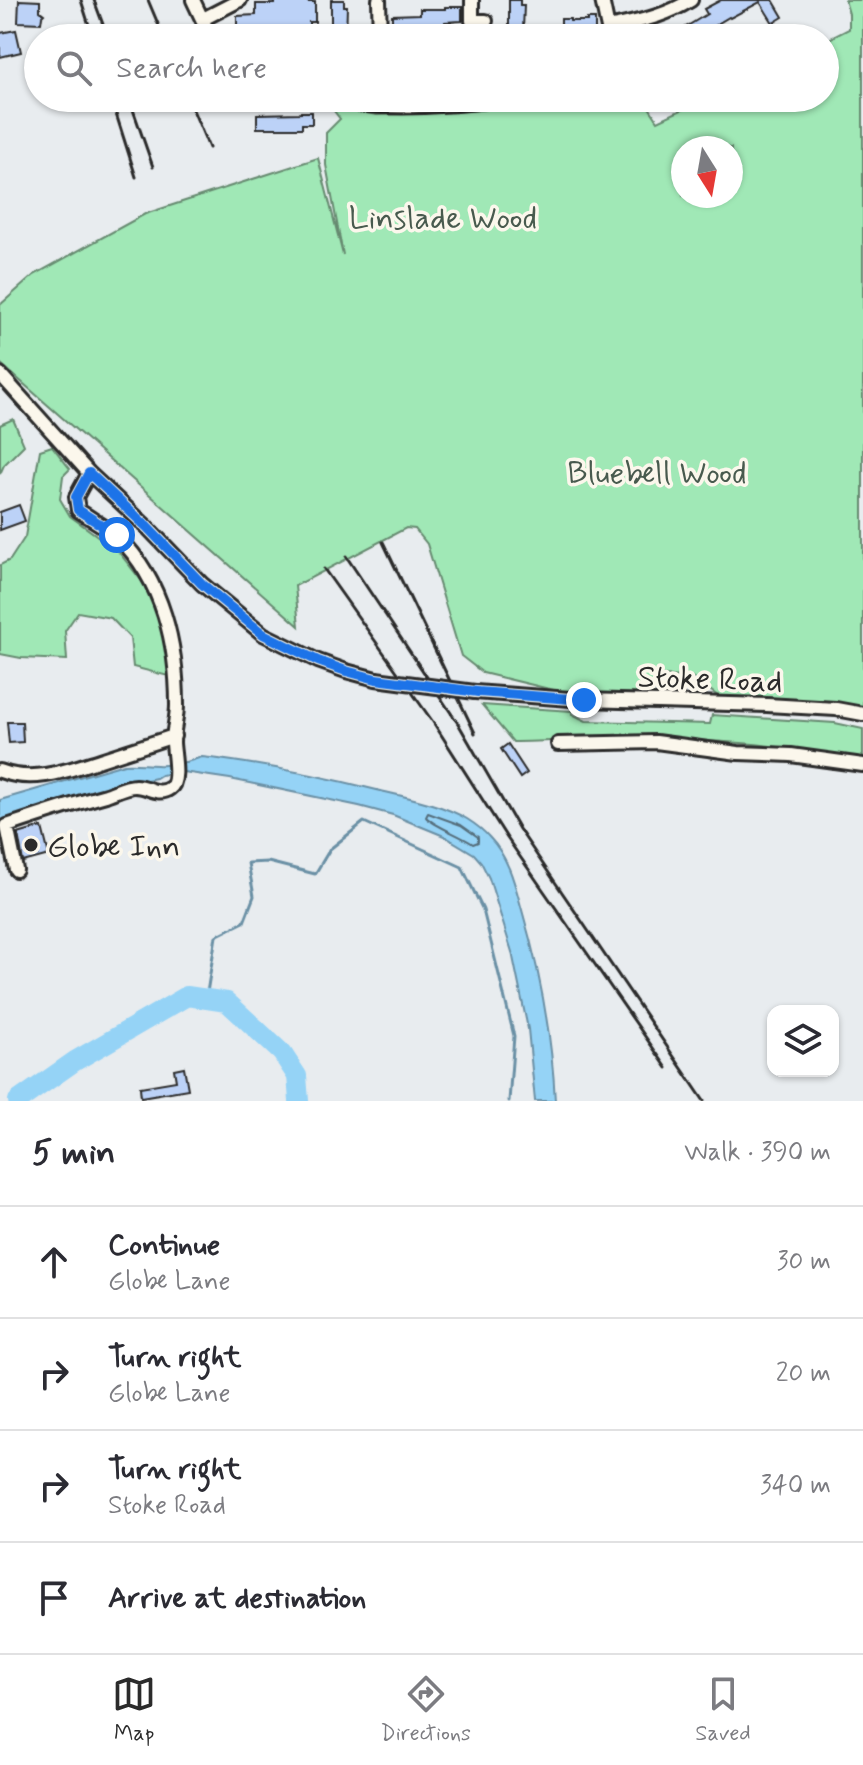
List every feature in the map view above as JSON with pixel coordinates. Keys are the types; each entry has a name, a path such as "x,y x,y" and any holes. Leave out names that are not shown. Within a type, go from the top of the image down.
{"street":[{"path":"193,0 205,24"},
{"path":"203,19 240,0"},
{"path":"379,0 380,24"},
{"path":"472,0 472,21 486,21"},
{"path":"602,0 608,24"},
{"path":"637,24 691,0"},
{"name":"Stoke Road","path":"0,374 89,473 202,584 263,634 318,661 376,679 475,692 584,700 767,705 836,709 863,714"},
{"path":"16,870 7,826 136,786 160,793 175,783 176,676 174,648 167,620 135,556 117,535 78,510 76,497 89,473"},
{"path":"558,744 656,742 863,765"},
{"path":"0,771 13,776 38,777 174,744"}],"green space":[{"path":"845,0 863,0 863,709 722,699 692,677 658,676 652,694 566,693 483,673 461,656 427,544 415,529 406,528 295,586 299,626 0,363 0,305 34,275 145,214 318,158 343,255 326,165 326,133 340,119 335,112 377,115 652,112 658,121 677,112 839,112 839,34 849,29"},
{"path":"13,419 24,445 4,465 0,474 0,425"},
{"path":"52,446 70,469 63,476 60,499 70,516 117,550 152,594 172,677 133,667 130,638 111,618 78,612 65,631 67,660 0,654 0,565 10,560 25,537 40,450"},
{"path":"482,705 572,711 572,714 586,721 710,724 712,715 835,723 863,729 863,762 787,748 712,741 513,742"}],"water":[{"path":"202,757 292,771 414,799 458,814 485,833 507,863 528,933 548,1028 555,1101 535,1101 528,1029 512,952 489,878 474,854 444,836 393,815 359,806 183,772 115,787 0,825 0,800 124,764 168,765"}],"building":[{"path":"19,0 40,1 40,11 44,14 41,23 18,22"},
{"path":"275,0 315,2 315,22 237,24 237,16 256,15 256,4 275,4"},
{"path":"331,0 344,0 346,24 331,24"},
{"path":"509,0 520,0 520,5 524,5 523,24 509,24"},
{"path":"721,0 773,0 783,17 773,23 760,2 717,24 691,24 707,14 704,9"},
{"path":"462,7 462,21 392,24 392,15 420,14 420,9"},
{"path":"561,19 595,19 595,24 561,24"},
{"path":"16,30 21,52 0,57 0,33"},
{"path":"312,112 312,124 302,124 302,128 257,128 257,114"},
{"path":"19,505 25,521 0,530 0,512"},
{"path":"7,722 22,722 23,742 9,743"},
{"path":"508,744 527,773 520,778 501,749"},
{"name":"Globe Inn","path":"42,827 49,855 23,862 18,834"},
{"path":"184,1067 188,1089 141,1097 140,1087 176,1081 174,1069"}],"waterway":[{"path":"206,999 216,936 244,922 254,896 248,863 268,862 315,874 330,849 364,822 462,867 483,910 514,1036 509,1101"},
{"path":"18,1101 75,1061 187,996 227,1002 282,1053 297,1076 299,1101"}],"railway":[{"path":"81,0 89,24"},
{"path":"94,0 103,24"},
{"path":"148,0 158,24"},
{"path":"115,112 136,177"},
{"path":"134,112 153,167"},
{"path":"194,112 209,148"},
{"path":"383,542 475,733"},
{"path":"346,556 459,725 519,829 704,1101"},
{"path":"324,569 433,722 507,838 667,1068"}],"place":[{"name":"Globe Inn","path":"31,845"}],"route":[{"path":"117,535 78,510 76,497 89,473 202,584 263,634 318,661 376,679 478,692 584,700"}],"park label":[{"name":"Linslade Wood","path":"443,217"},
{"name":"Bluebell Wood","path":"657,472"}]}
